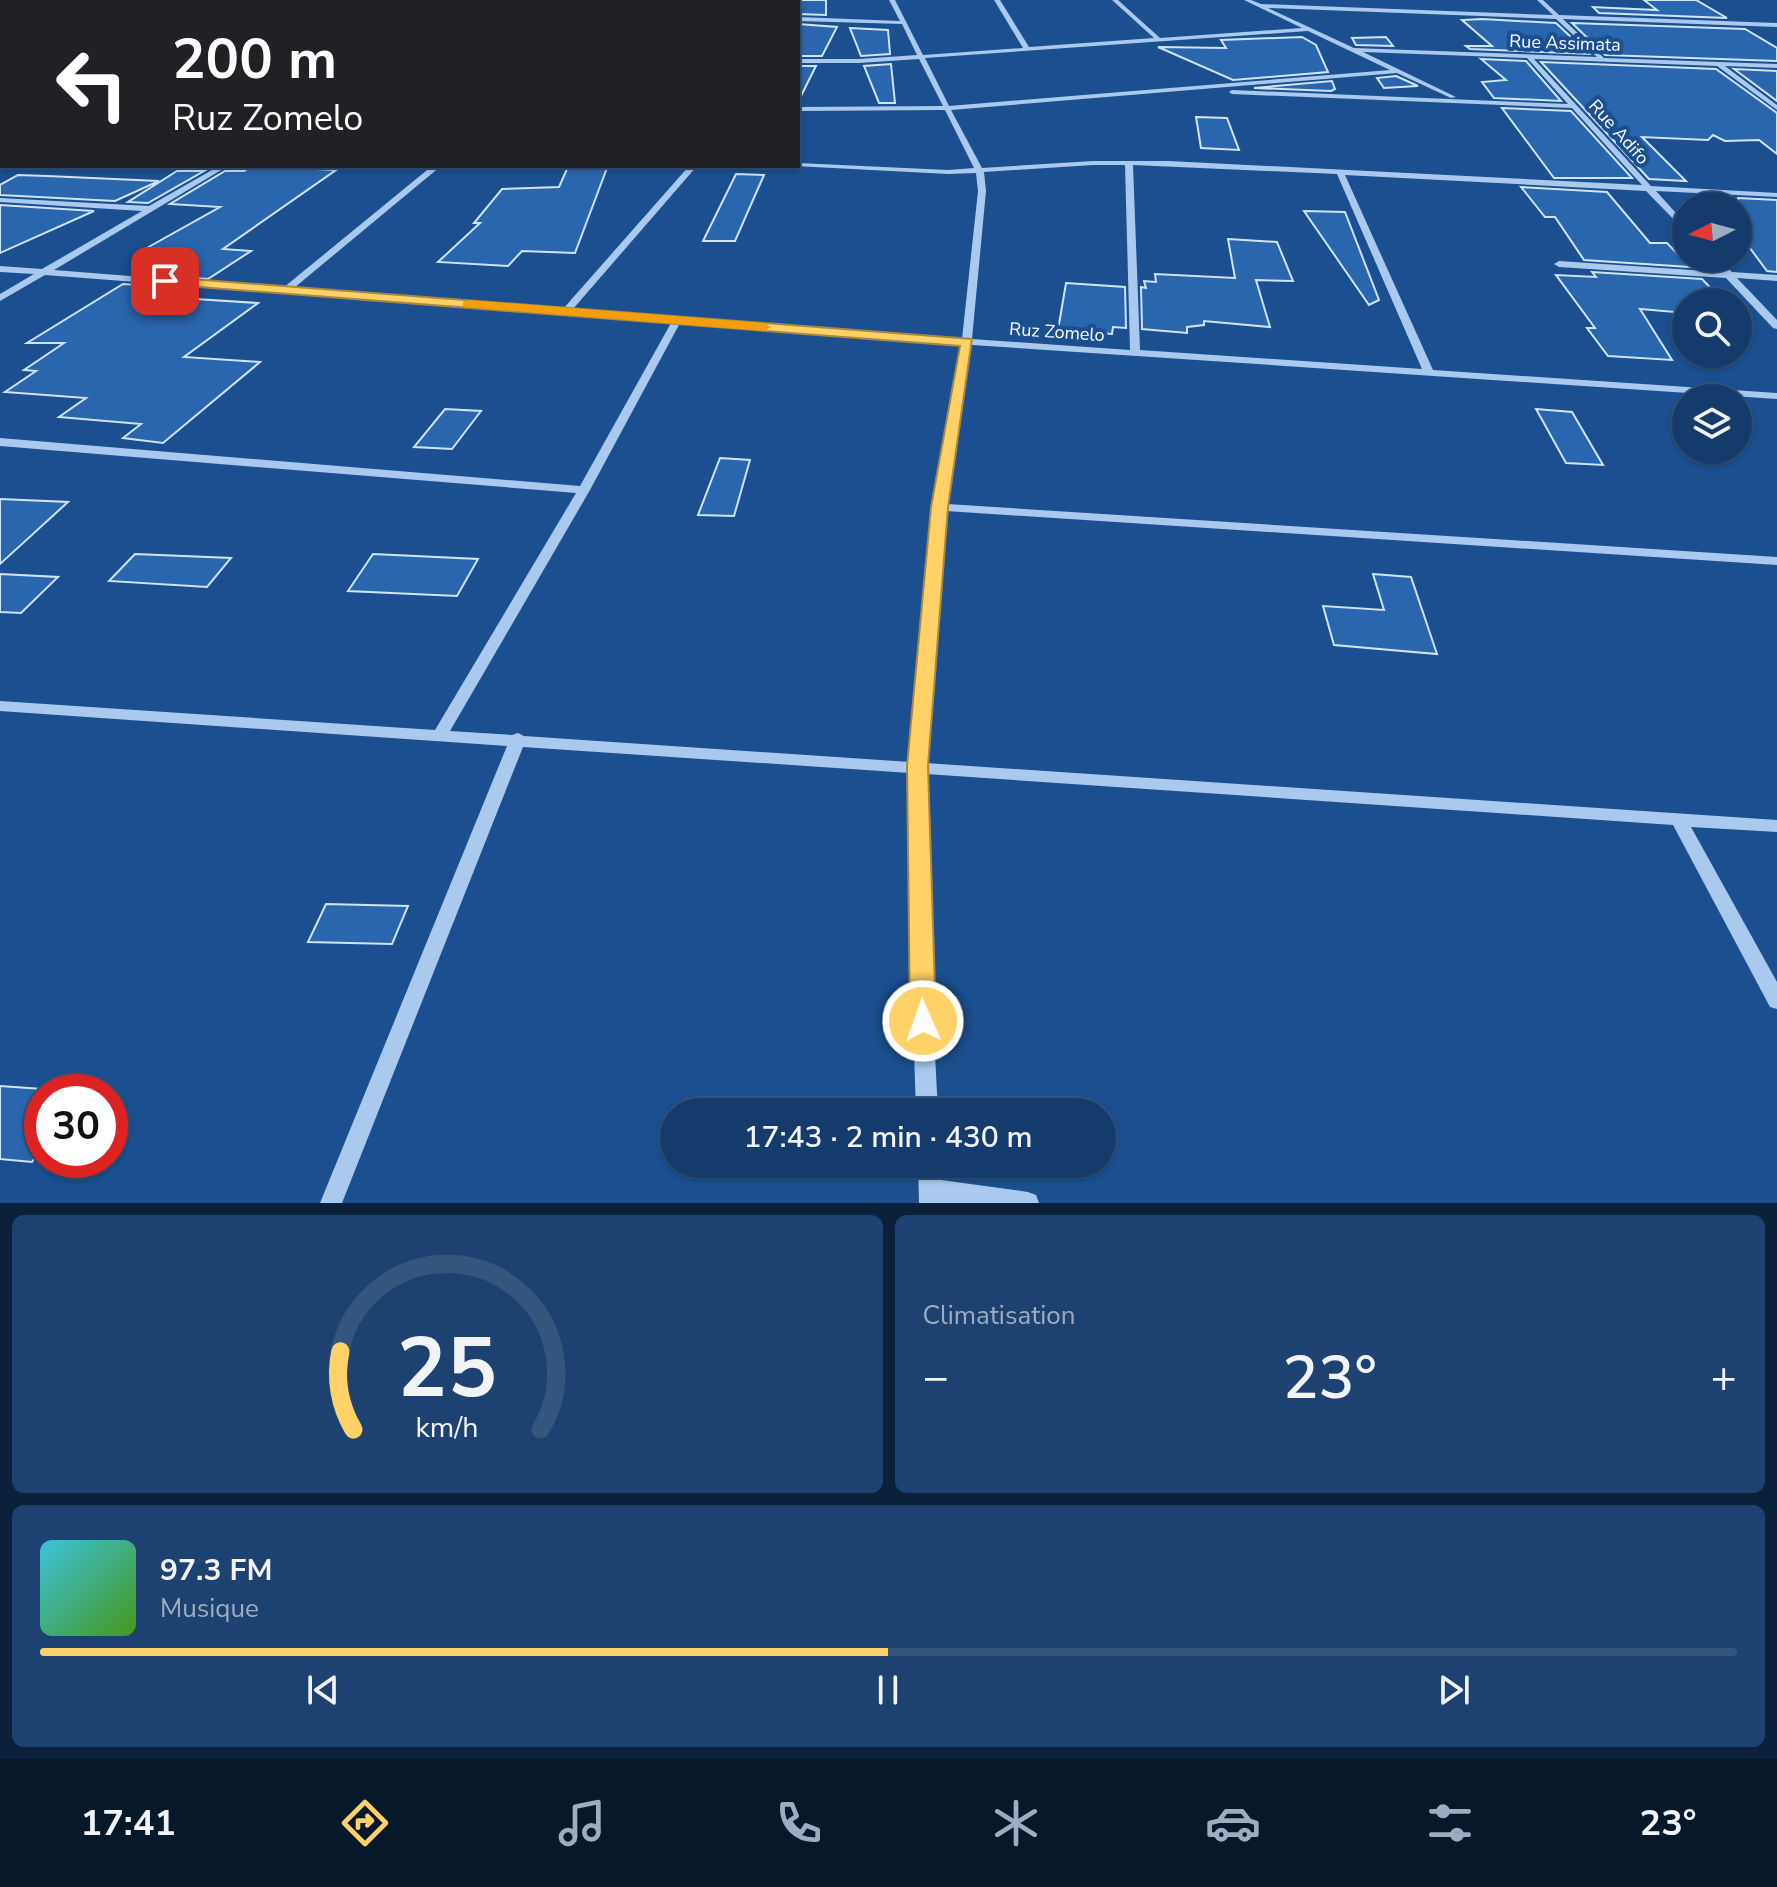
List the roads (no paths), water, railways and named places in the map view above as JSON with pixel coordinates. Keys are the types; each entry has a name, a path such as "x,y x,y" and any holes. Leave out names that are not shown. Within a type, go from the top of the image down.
{"street":[{"path":"892,0 901,23 980,172 982,191 967,342 940,507 918,766 918,900 926,1098"},
{"path":"997,0 1027,49"},
{"path":"1115,0 1159,40"},
{"path":"1247,0 1460,101"},
{"path":"1540,0 1602,59"},
{"path":"1261,6 1777,25"},
{"path":"800,19 901,23"},
{"path":"800,61 920,56 1309,29"},
{"name":"Rue Assimata","path":"1352,50 1777,66"},
{"name":"Rue Adifo","path":"1528,56 1672,214"},
{"path":"1719,63 1777,108"},
{"path":"800,109 946,108 1397,71"},
{"path":"1164,89 1574,106"},
{"path":"800,165 980,172 1129,163 1777,195"},
{"path":"1129,163 1135,354"},
{"path":"0,298 221,168"},
{"path":"286,290 435,168"},
{"path":"565,312 691,168"},
{"path":"1340,172 1429,372"},
{"path":"0,200 151,209"},
{"path":"1559,264 1777,278"},
{"name":"Ruz Zomelo","path":"0,269 967,342 1777,396"},
{"path":"1725,272 1777,326"},
{"path":"440,734 584,490 677,320"},
{"path":"0,442 584,490"},
{"path":"940,507 1777,561"},
{"path":"0,706 1777,826"},
{"path":"331,1203 518,739"},
{"path":"1678,818 1777,1001"},
{"path":"930,1196 1028,1203"}]}
